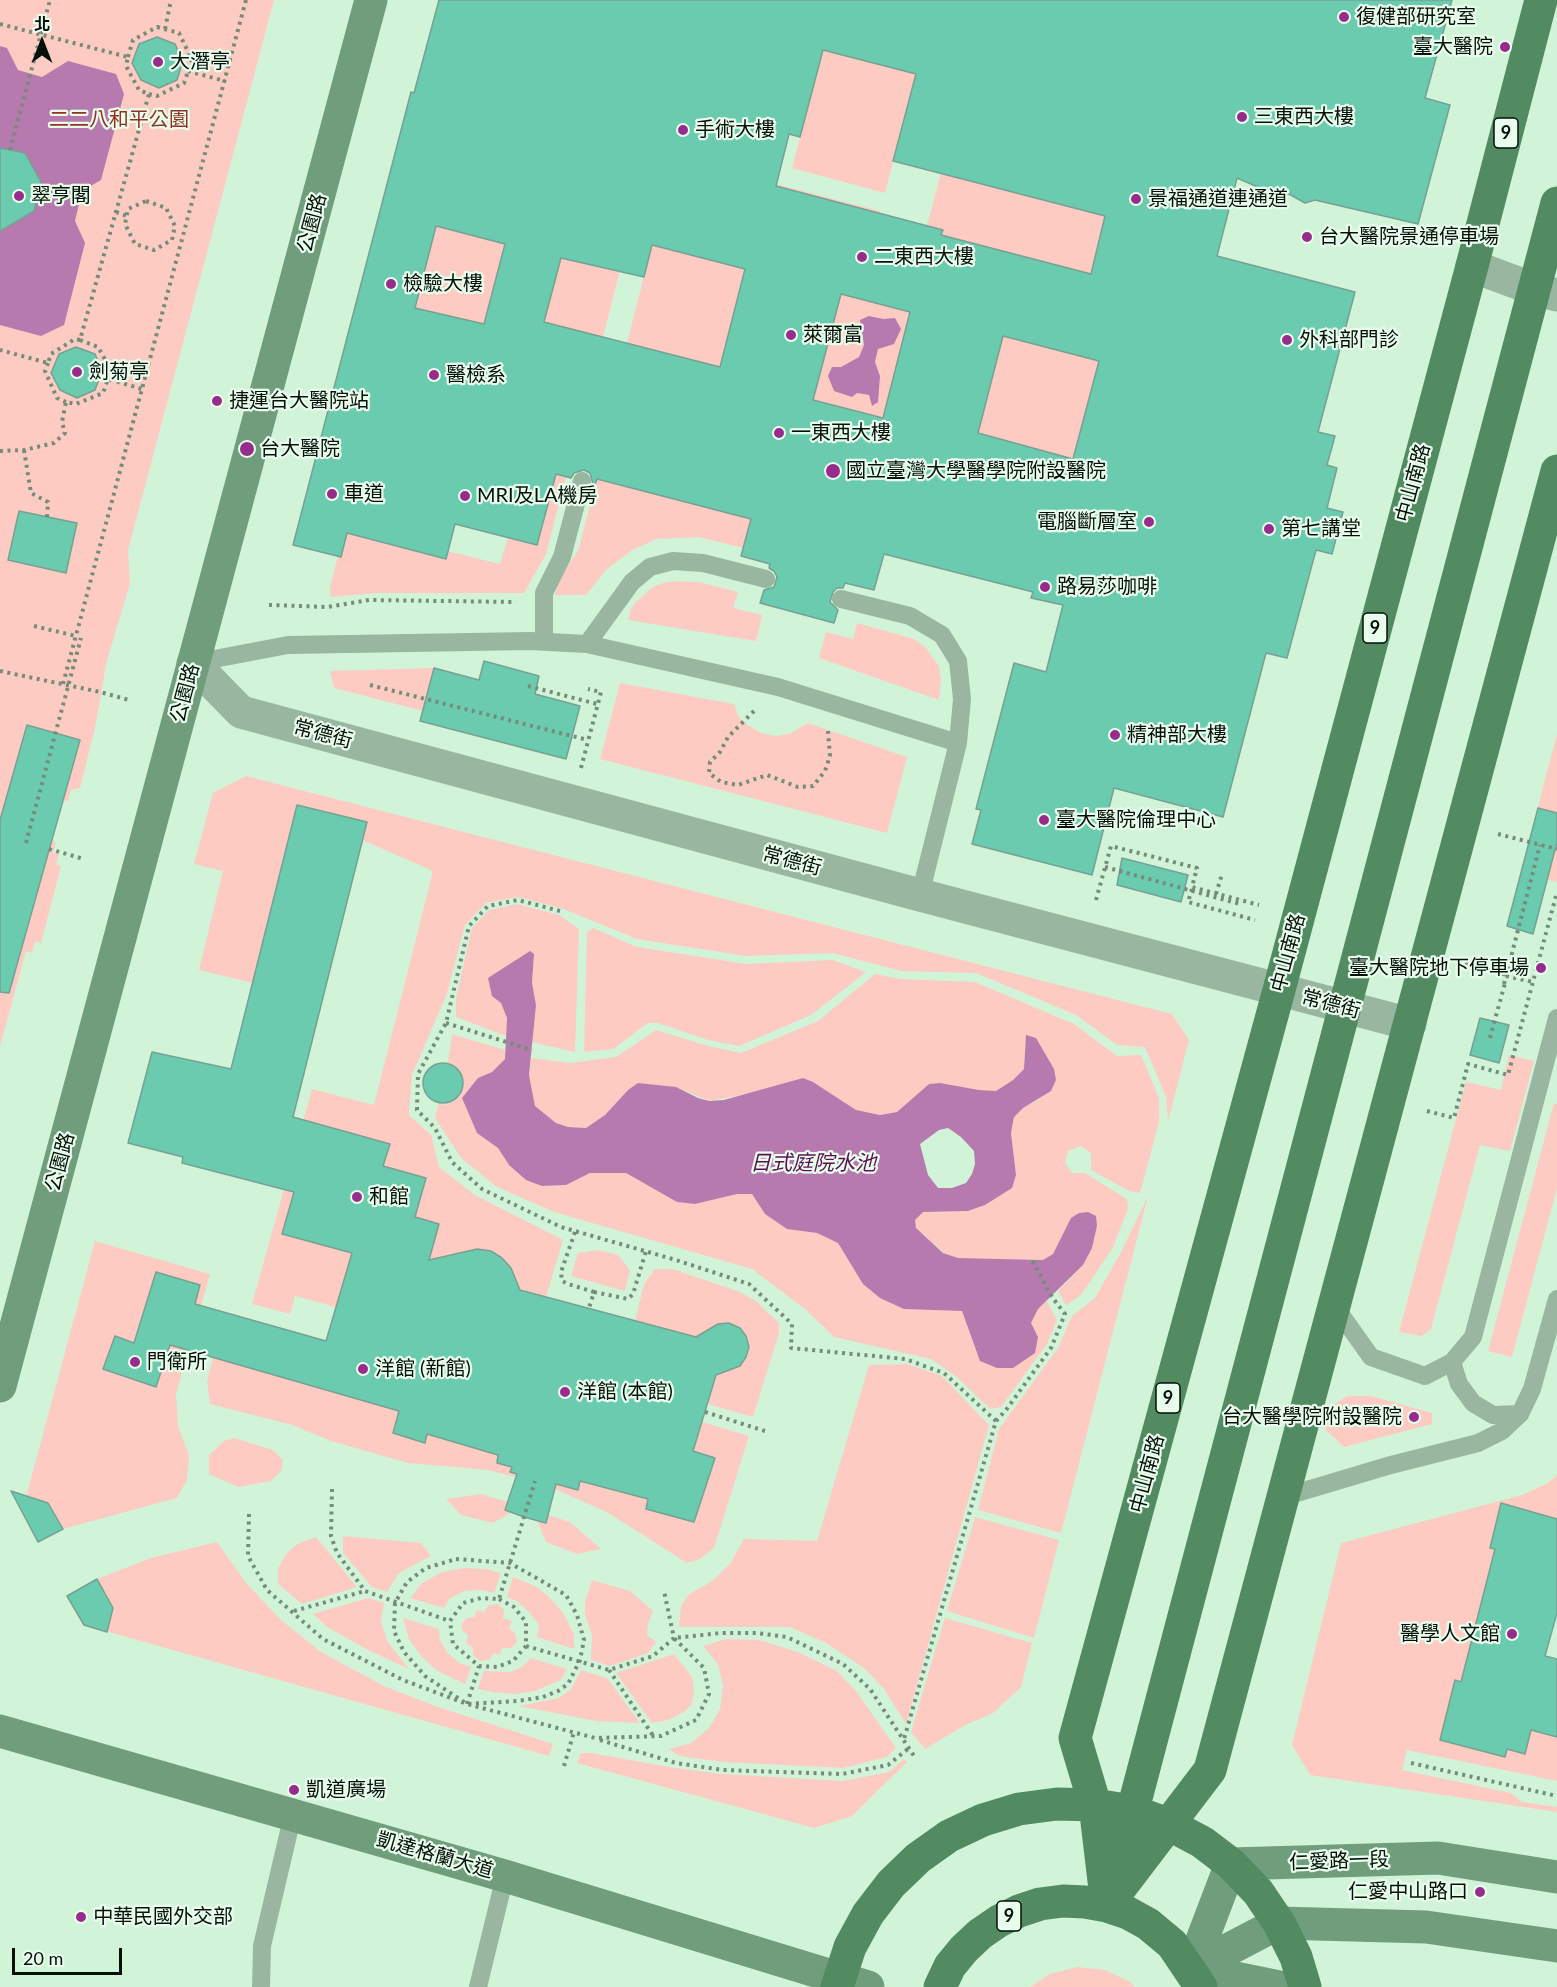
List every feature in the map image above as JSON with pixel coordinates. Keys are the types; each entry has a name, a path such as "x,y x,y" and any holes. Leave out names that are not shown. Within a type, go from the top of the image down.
{"main road":[{"name":"中山南路","path":"1107,1906 1095,1805 1075,1738 1279,990 1472,266 1540,0"},
{"path":"1107,1906 1345,1007 1546,292 1557,203"},
{"path":"1107,1906 1210,1770 1557,471"},
{"path":"848,1984 850,1947 868,1914 891,1884 918,1858 949,1836 983,1820 1019,1809 1057,1804 1095,1805 1132,1812 1168,1824 1202,1842 1232,1864 1258,1892 1279,1923 1296,1957 1305,1987"},
{"name":"9","path":"939,1987 950,1966 980,1934 1019,1911 1063,1901 1107,1906 1128,1913 1148,1924 1172,1944 1196,1978"}],"street":[{"name":"公園路","path":"0,1386 371,0"},
{"path":"1472,266 1546,292"},
{"name":"常德街","path":"193,663 241,712 920,896 1410,1024"},
{"name":"凱達格蘭大道","path":"0,1731 505,1876 848,1984"},
{"name":"仁愛路一段","path":"1232,1864 1438,1858 1557,1877"},
{"path":"1196,1978 1232,1864"},
{"path":"1196,1978 1279,1923 1426,1927 1557,1946"},
{"path":"1196,1978 1279,1987"}],"lane":[{"path":"544,641 544,593 562,558 582,481"},
{"path":"587,644 632,582 650,567 673,561 703,563 766,579"},
{"path":"841,599 910,616 942,635 958,662 962,699 958,743 920,896"},
{"path":"193,663 288,645 544,641 587,644 778,687 958,743"},
{"path":"1335,1305 1371,1357 1425,1376 1452,1362 1473,1337 1557,1018"},
{"path":"1283,1497 1387,1466 1478,1443 1502,1431 1520,1414 1532,1389 1557,1299"},
{"path":"1452,1362 1459,1384 1473,1403 1493,1414 1520,1414"},
{"path":"261,1987 262,1946 293,1814"},
{"path":"478,1987 505,1876"}],"path":[{"path":"10,150 50,0"},
{"path":"165,29 171,0"},
{"path":"26,843 142,388 246,0"},
{"path":"0,24 128,57"},
{"path":"157,27 179,33 192,60 184,83 157,96 139,90 126,66 128,57 133,40 157,27"},
{"path":"188,71 225,81"},
{"path":"80,340 149,94"},
{"path":"146,201 166,208 176,226 172,240 154,250 135,244 125,224 127,216 128,209 146,201"},
{"path":"116,212 127,216"},
{"path":"174,232 183,235"},
{"path":"75,339 98,347 111,370 104,393 76,404 57,398 45,372 48,363 51,354 75,339"},
{"path":"0,350 48,363"},
{"path":"108,379 142,388"},
{"path":"0,451 24,450 54,443 65,434 62,422 66,402"},
{"path":"24,450 31,493 48,502 47,517"},
{"path":"268,605 328,607 369,600 518,602"},
{"path":"34,626 78,637"},
{"path":"63,684 78,637"},
{"path":"0,671 129,700"},
{"path":"370,685 588,740"},
{"path":"528,686 597,704"},
{"path":"778,687 728,737 720,752 710,762 709,773 722,782 738,785 767,775 798,787 813,786 825,771 830,756 827,733 836,705"},
{"path":"581,768 601,692 588,689"},
{"path":"1498,834 1557,849"},
{"path":"1504,984 1540,845"},
{"path":"1096,900 1111,846 1197,868 1188,902 1255,920"},
{"path":"49,849 84,859"},
{"path":"1105,867 1240,904"},
{"path":"1216,894 1222,874 1218,886"},
{"path":"1192,887 1259,905"},
{"path":"1427,1111 1454,1118 1468,1064 1508,1075 1557,891"},
{"path":"560,911 518,900 488,906 469,926 446,1023 418,1074 417,1110 435,1128 452,1162 482,1189 561,1227 749,1284 792,1324 791,1348 905,1359 944,1373 996,1421"},
{"path":"1465,964 1533,982"},
{"path":"1490,1038 1507,975"},
{"path":"1493,1027 1498,1006"},
{"path":"446,1023 532,1050"},
{"path":"575,1232 561,1272 562,1281 594,1292 628,1299 633,1294 646,1251"},
{"path":"904,1738 996,1421 1051,1348 1065,1314 1052,1297 1032,1260"},
{"path":"589,1308 594,1292"},
{"path":"705,1412 765,1431"},
{"path":"499,1599 535,1481"},
{"path":"332,1489 331,1536 337,1552 365,1591 450,1621"},
{"path":"249,1514 248,1556 267,1590 323,1639 403,1680 467,1704 574,1732 675,1763 723,1770 842,1774 888,1765 909,1748"},
{"path":"456,1559 510,1563 566,1595 577,1615 584,1640 580,1660 568,1684 543,1697 467,1704 425,1676 404,1652 394,1631 395,1603 408,1582 426,1568 456,1559"},
{"path":"293,1611 365,1591"},
{"path":"595,1738 661,1736 696,1720 709,1694 704,1668 674,1638 664,1592"},
{"path":"481,1598 499,1599 514,1607 526,1622 526,1646 513,1661 497,1667 479,1666 453,1644 450,1621 464,1603 481,1598"},
{"path":"526,1646 609,1670 653,1656 674,1638 721,1633 757,1633 787,1637 843,1664 870,1689 914,1756"},
{"path":"467,1704 479,1666"},
{"path":"609,1670 654,1737"},
{"path":"564,1766 574,1732"},
{"path":"1412,1763 1557,1796"}],"green space":[{"name":"二二八和平公園","path":"0,0 274,0 128,550 130,583 106,664 96,723 80,788 71,790 68,801 62,800 52,840 56,843 53,853 59,854 56,865 61,866 41,943 35,941 32,953 26,951 0,1046"},
{"path":"807,46 916,74 885,193 792,168 817,74"},
{"path":"415,91 880,211 879,214 858,209 857,213 596,146 575,225 628,239 603,337 584,332 574,371 598,378 578,443 570,442 561,475 566,477 546,554 524,593 377,593 331,597 330,587 338,556 341,556 360,483 381,488 369,539 445,559 447,551 500,564 508,538 537,545 580,379 559,374 560,368 542,364 548,340 540,337 561,258 569,260 575,239 566,237 592,139 414,93"},
{"path":"941,173 1105,216 1221,263 1217,256 1251,265 1178,297 941,235 943,230 927,226"},
{"path":"462,213 510,226 479,344 415,308 436,226 457,232"},
{"path":"652,245 745,269 709,407 680,357 627,343"},
{"path":"841,294 910,312 883,418 813,400","holes":["869,316 884,319 894,344 878,348 875,362 880,376 869,395 857,393 832,367 841,367 859,357 864,345 860,330"]},
{"path":"1003,336 1099,361 1073,459 1026,446 968,471"},
{"path":"597,479 751,519 743,548 699,537 657,539 632,550 606,570 586,595 555,595 559,579 578,551"},
{"path":"666,582 698,582 738,592 733,608 762,615 756,641 628,620 636,602 653,587"},
{"path":"857,623 914,639 925,647 939,666 941,680 939,700 819,658 826,632 853,639"},
{"path":"434,668 423,711 334,688 330,671"},
{"path":"620,683 734,704 739,717 761,733 776,736 789,734 808,723 907,757 887,833 600,759"},
{"path":"1557,734 1557,882 1521,872"},
{"path":"246,776 1172,1014 1189,1040 1168,1121 1166,1097 1145,1047 1117,1045 1076,1015 976,973 901,971 833,953 746,956 637,939 561,908 518,897 486,903 465,925 446,996 412,1075 409,1115 431,1135 439,1167 475,1195 563,1240 546,1297 516,1289 516,1281 511,1268 491,1251 416,1306 439,1224 415,1217 426,1178 383,1166 389,1144 314,1123 282,1234 352,1253 343,1309 295,1296 290,1314 252,1304 312,1089 374,1105 433,871 362,840 366,822 297,805 253,983 199,970 223,871 194,864 213,793"},
{"path":"517,904 559,915 579,929 575,1052 532,1042 536,1005 532,983 534,954 501,1003 507,1018 506,1036 456,1017 456,998 472,928 489,910"},
{"path":"593,928 637,947 746,964 832,960 866,972 811,1015 739,1046 708,1040 658,1023 648,1023 613,1049 584,1052 587,932"},
{"path":"875,974 901,979 975,982 1074,1024 1117,1056 1141,1055 1159,1098 1159,1122 1140,1193 1129,1191 1091,1170 1091,1153 1081,1146 1068,1151 1065,1163 1072,1173 1085,1173 1127,1199 1128,1209 1112,1249 1081,1295 1066,1305 1058,1291 1083,1265 1092,1248 1097,1226 1071,1218 1053,1254 1043,1260 958,1258 944,1253 916,1228 915,1219 922,1212 969,1211 985,1205 1016,1175 1011,1133 1014,1117 1023,1108 1039,1099 1026,1036 1024,1069 1013,1080 996,1091 940,1083 929,1084 898,1112 880,1115 855,1110 813,1082 709,1101 676,1087 628,1090 605,1115 586,1128 568,1127 556,1123 535,1106 529,1075 531,1058 570,1063 616,1057 656,1030 708,1046 741,1053 818,1021"},
{"path":"452,1034 505,1050 505,1060 492,1072 478,1078 477,1133 498,1148 509,1165 542,1186 566,1185 590,1173 626,1173 677,1202 695,1204 737,1194 752,1194 765,1214 787,1228 817,1233 838,1243 848,1258 904,1309 962,1311 980,1361 1038,1337 1031,1323 1038,1309 1047,1301 1057,1320 1047,1344 1001,1407 990,1409 957,1377 931,1359 834,1337 805,1309 752,1269 554,1212 497,1187 461,1158 435,1118 439,1103 446,1105 458,1098 464,1085 460,1071 448,1063"},
{"path":"1509,1055 1534,1061 1510,1151 1480,1145 1431,1329 1422,1336 1399,1332 1466,1082 1501,1090"},
{"path":"1554,1103 1557,1104 1557,1188 1512,1357 1488,1351"},
{"path":"1148,1196 1061,1533 978,1510 999,1429 1058,1348 1072,1316 1095,1298 1120,1254"},
{"path":"95,1241 210,1274 176,1394 178,1426 189,1456 187,1480 177,1498 63,1529 38,1542 22,1512","holes":["156,1272 200,1286 184,1340 139,1326"]},
{"path":"598,1250 618,1255 630,1270 625,1291 571,1276 578,1253"},
{"path":"655,1269 673,1269 740,1292 756,1301 779,1323 779,1333 753,1417 708,1404 718,1370 729,1370 740,1366 746,1357 749,1347 746,1336 740,1328 729,1323 718,1324 709,1329 703,1339 635,1321 644,1284"},
{"path":"213,1357 399,1411 393,1433 424,1442 427,1434 498,1455 497,1463 512,1467 510,1472 516,1474 515,1477 488,1470 408,1463 331,1441 292,1425 210,1404 207,1381"},
{"path":"907,1364 942,1376 989,1425 906,1724 884,1689 864,1668 826,1643 790,1627 679,1627 681,1606 689,1594 711,1582 730,1564 744,1539 817,1541 869,1365"},
{"path":"1347,1396 1371,1396 1432,1413 1432,1424 1344,1447 1325,1429 1333,1405"},
{"path":"702,1422 749,1436 714,1548 700,1559 687,1563 607,1512 555,1489 556,1484 578,1490 580,1481 648,1499 646,1509 694,1521 715,1458 693,1451"},
{"path":"234,1438 273,1450 283,1460 281,1471 271,1481 238,1487 209,1474 209,1455 224,1441"},
{"path":"1557,1475 1557,1519 1501,1504 1490,1547 1495,1549 1461,1682 1455,1681 1440,1740 1505,1757 1507,1749 1525,1753 1531,1730 1557,1737 1557,1781 1407,1750 1402,1770 1511,1793 1522,1802 1557,1807 1557,1812 1310,1775 1292,1745 1341,1543 1522,1495 1548,1483"},
{"path":"481,1494 508,1502 506,1510 512,1512 493,1523 461,1515 446,1499"},
{"path":"548,1515 570,1522 601,1549 577,1554 546,1542 537,1520 546,1523"},
{"path":"975,1517 1059,1540 1034,1638 947,1611"},
{"path":"343,1536 421,1543 431,1556 399,1573 387,1592 372,1587 343,1553"},
{"path":"316,1537 357,1587 302,1604 278,1584 278,1568 287,1553 297,1544"},
{"path":"217,1542 247,1584 281,1620 321,1652 384,1686 435,1706 553,1744 549,1756 84,1625 67,1596 97,1579 151,1558"},
{"path":"465,1568 486,1569 501,1573 494,1593 482,1590 464,1591 449,1599 444,1608 410,1598 422,1583 442,1572"},
{"path":"513,1577 537,1587 563,1613 574,1634 574,1649 537,1637 539,1625 517,1601 507,1597"},
{"path":"592,1580 630,1591 653,1611 647,1635 656,1642 648,1653 610,1666 591,1660 592,1635 585,1615 585,1602"},
{"path":"368,1598 384,1603 381,1621 387,1641 409,1669 327,1627 313,1614"},
{"path":"498,1604 504,1610 503,1618 512,1621 509,1628 515,1633 517,1642 511,1648 502,1648 500,1655 494,1653 489,1660 480,1661 473,1655 473,1647 466,1644 468,1635 462,1630 462,1623 467,1618 474,1617 477,1610 484,1612 489,1605"},
{"path":"403,1618 439,1629 440,1640 447,1652 459,1663 471,1667 465,1684 436,1670 421,1656 409,1639"},
{"path":"945,1618 1032,1643 1021,1687 993,1713 965,1725 925,1749 911,1732"},
{"path":"726,1639 759,1640 798,1652 837,1671 856,1691 896,1748 887,1757 843,1768 724,1762 679,1756 669,1749 691,1743 709,1728 720,1709 723,1686 718,1664 703,1646"},
{"path":"674,1654 692,1677 694,1691 692,1704 684,1712 668,1720 652,1723 616,1673"},
{"path":"531,1658 567,1669 561,1680 535,1691 514,1694 478,1689 484,1671 511,1672 522,1667"},
{"path":"581,1670 607,1678 640,1723 596,1721 519,1706 559,1698 571,1689"},
{"path":"581,1753 721,1774 843,1781 889,1772 904,1759 907,1762 852,1816 814,1828 577,1763"},
{"path":"1077,1967 1105,1970 1130,1982 1135,1987 1030,1987 1050,1974"}],"water":[{"path":"0,46 7,48 18,70 42,77 68,61 116,74 124,94 101,180 82,191 75,221 85,243 64,325 41,336 0,325"},
{"path":"869,316 884,319 895,318 901,329 894,344 878,349 875,362 880,376 878,402 872,406 869,395 857,393 852,397 834,391 828,376 832,367 841,367 859,357 864,345 860,320"},
{"name":"日式庭院水池","path":"530,951 534,954 532,983 536,1005 529,1075 535,1106 556,1123 568,1127 586,1128 605,1115 628,1090 638,1083 676,1087 709,1101 724,1100 803,1078 856,1110 880,1115 897,1112 929,1084 940,1083 996,1091 1013,1080 1024,1069 1026,1035 1036,1038 1054,1069 1056,1080 1051,1091 1023,1108 1014,1117 1011,1133 1016,1175 1012,1188 985,1205 968,1211 923,1212 915,1220 916,1228 943,1253 958,1258 1043,1260 1053,1254 1071,1218 1079,1213 1088,1212 1096,1216 1097,1226 1092,1248 1083,1265 1038,1309 1031,1323 1038,1337 1035,1353 1013,1368 997,1368 980,1361 962,1311 904,1309 880,1298 863,1284 838,1243 817,1233 787,1229 765,1214 752,1194 737,1194 695,1204 677,1202 626,1173 590,1173 566,1185 542,1186 526,1180 509,1165 498,1148 477,1133 462,1098 478,1078 492,1072 505,1059 507,1018 501,1003 492,996 488,978","holes":["948,1128 961,1137 974,1151 975,1164 972,1174 966,1183 952,1188 938,1188 928,1175 920,1144 939,1130"]}],"building":[{"name":"國立臺灣大學醫學院附設醫院","path":"439,0 1452,0 1425,98 1450,105 1418,224 1315,200 1305,203 1289,194 1281,197 1237,178 1217,256 1355,292 1318,432 1335,436 1327,465 1337,468 1327,508 1343,512 1332,554 1316,550 1287,658 1266,653 1223,817 1114,788 1092,875 972,844 981,810 976,809 1014,663 1046,672 1063,605 1031,598 1033,592 884,554 874,590 845,583 843,588 837,588 833,592 830,602 838,610 834,623 760,603 764,590 774,587 777,577 769,568 770,564 741,556 751,519 597,479 595,485 590,473 584,470 574,473 571,478 556,474 537,545 455,524 446,559 347,533 341,557 293,545 411,92 414,93","holes":["823,50 916,74 893,161 1105,216 1091,274 941,235 943,230 776,186 789,134 800,137","436,226 505,244 484,324 415,308","652,245 745,269 720,367 544,322 561,258 644,277","841,294 910,312 883,418 813,400","1003,336 1099,361 1073,459 978,433"]},
{"name":"大潛亭","path":"157,37 175,44 183,61 177,80 159,88 141,80 132,63 139,44"},
{"name":"翠亨閣","path":"0,148 25,153 41,182 34,211 0,231"},
{"name":"劍菊亭","path":"76,347 95,354 102,371 95,390 77,398 60,390 51,373 59,354"},
{"path":"19,511 77,523 66,573 8,560"},
{"path":"484,661 539,676 535,694 580,706 566,759 420,721 434,668 479,680"},
{"path":"27,725 80,740 9,993 0,992 0,820"},
{"path":"297,805 367,822 293,1117 390,1144 383,1166 426,1178 415,1217 439,1224 429,1260 477,1249 491,1251 511,1268 520,1290 696,1337 718,1324 729,1323 740,1328 746,1336 749,1347 746,1357 740,1366 716,1375 693,1451 715,1458 694,1522 646,1509 648,1499 580,1481 578,1490 556,1484 546,1523 524,1517 505,1510 517,1474 510,1472 512,1467 497,1463 498,1455 427,1434 425,1443 393,1433 399,1411 170,1345 156,1387 103,1369 115,1336 134,1343 156,1272 200,1285 195,1304 326,1341 352,1253 282,1234 294,1192 182,1163 183,1157 128,1143 152,1052 231,1069"},
{"path":"1538,808 1557,813 1557,842 1533,934 1507,926"},
{"path":"1122,858 1188,875 1181,902 1117,885"},
{"path":"1480,1018 1509,1025 1499,1063 1470,1055"},
{"path":"443,1063 451,1064 457,1069 462,1075 462,1091 457,1097 451,1102 443,1103 435,1102 429,1097 424,1091 423,1083 424,1075 429,1069 435,1064"},
{"path":"11,1491 48,1503 63,1529 38,1542"},
{"name":"醫學人文館","path":"1501,1503 1557,1519 1557,1613 1545,1656 1557,1659 1557,1737 1531,1730 1525,1754 1507,1749 1505,1757 1440,1740 1455,1680 1461,1682 1495,1549 1490,1548"},
{"path":"97,1579 113,1608 107,1632 84,1625 67,1596"}],"place":[{"name":"復健部研究室","path":"1344,17"},
{"name":"臺大醫院","path":"1505,47"},
{"name":"大潛亭","path":"158,62"},
{"name":"三東西大樓","path":"1242,117"},
{"name":"手術大樓","path":"683,130"},
{"name":"翠亨閣","path":"19,196"},
{"name":"景福通道連通道","path":"1136,199"},
{"name":"台大醫院景通停車場","path":"1307,237"},
{"name":"二東西大樓","path":"862,257"},
{"name":"檢驗大樓","path":"391,284"},
{"name":"萊爾富","path":"791,335"},
{"name":"外科部門診","path":"1287,340"},
{"name":"劍菊亭","path":"77,372"},
{"name":"醫檢系","path":"434,375"},
{"name":"捷運台大醫院站","path":"217,401"},
{"name":"一東西大樓","path":"779,433"},
{"name":"台大醫院","path":"247,449"},
{"name":"國立臺灣大學醫學院附設醫院","path":"833,471"},
{"name":"車道","path":"332,494"},
{"name":"MRI及LA機房","path":"465,496"},
{"name":"電腦斷層室","path":"1149,522"},
{"name":"第七講堂","path":"1269,529"},
{"name":"路易莎咖啡","path":"1045,587"},
{"name":"精神部大樓","path":"1115,735"},
{"name":"臺大醫院倫理中心","path":"1044,820"},
{"name":"臺大醫院地下停車場","path":"1541,968"},
{"name":"和館","path":"357,1197"},
{"name":"門衛所","path":"135,1362"},
{"name":"洋館 (新館)","path":"363,1369"},
{"name":"洋館 (本館)","path":"565,1392"},
{"name":"台大醫學院附設醫院","path":"1414,1417"},
{"name":"醫學人文館","path":"1512,1634"},
{"name":"凱道廣場","path":"294,1790"},
{"name":"仁愛中山路口","path":"1480,1892"},
{"name":"中華民國外交部","path":"81,1917"}]}
